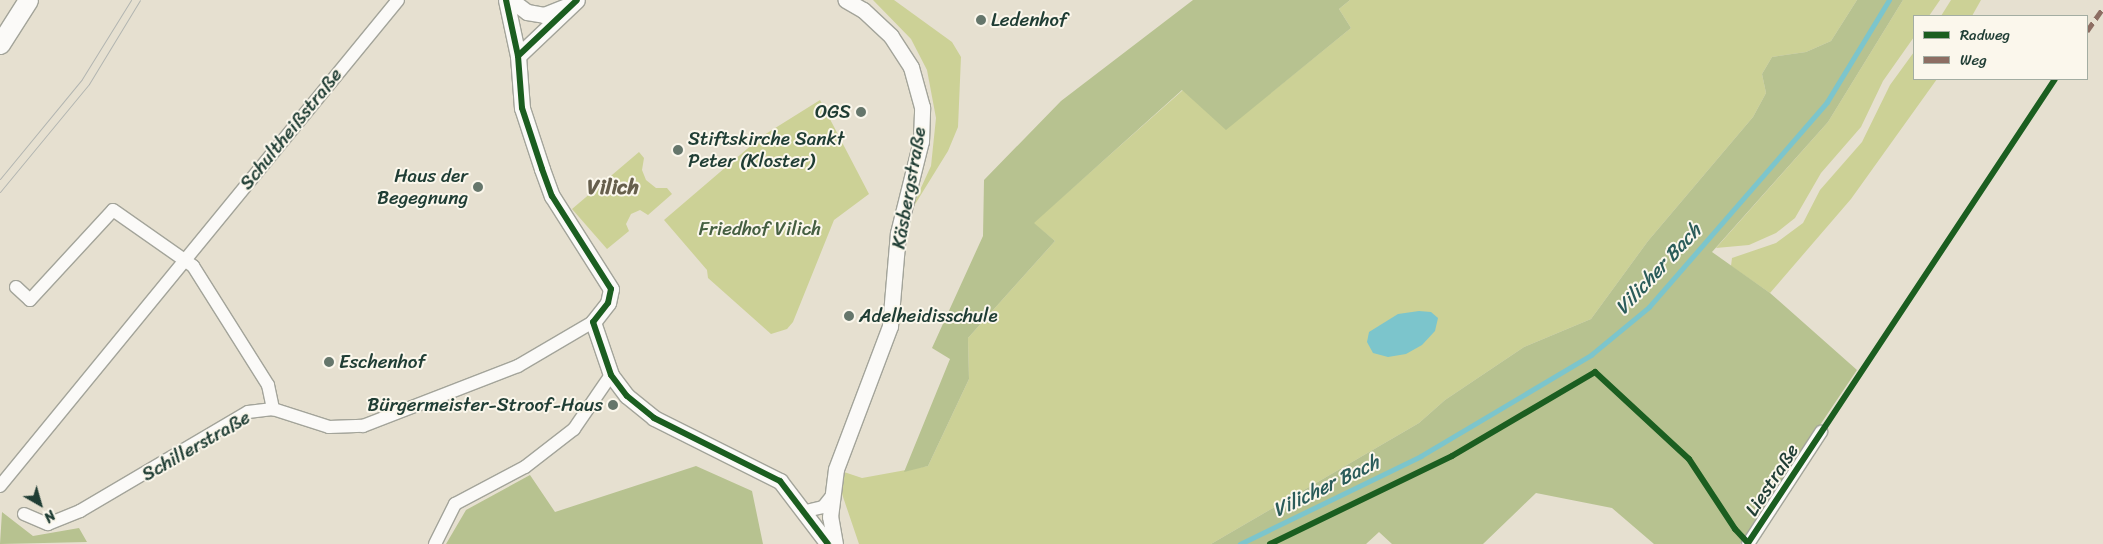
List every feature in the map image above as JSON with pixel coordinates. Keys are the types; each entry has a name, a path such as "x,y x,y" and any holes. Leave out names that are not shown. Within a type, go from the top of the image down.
{"main road":[{"path":"0,44 28,0"}],"street":[{"name":"Schultheißstraße","path":"0,486 398,0"},
{"path":"506,0 518,56 522,108 552,196 611,289 608,303 593,322 610,375 627,396 654,418 780,481 806,512 828,544"},
{"path":"511,0 527,12 544,14 576,1"},
{"name":"Käsbergstraße","path":"834,544 830,517 836,469 890,326 898,233 921,141 922,107 911,67 891,36 863,10 846,0"},
{"path":"518,56 576,1"},
{"path":"16,287 30,300 113,210 193,266 268,385 273,409"},
{"name":"Schillerstraße","path":"24,514 48,524 80,512 248,412 273,409 329,427 362,426 518,366 593,322"},
{"path":"435,544 455,504 525,467 574,429 610,375"},
{"name":"Liestraße","path":"1748,544 1821,432"},
{"path":"806,512 823,507 831,497"}],"green space":[{"path":"873,0 894,0 952,42 961,57 958,127 948,151 909,214 931,166 936,118 927,70 911,39"},
{"path":"1193,0 1350,0 1339,9 1351,28 1226,130 1182,90 1034,223 1055,241 968,338 969,379 928,466 904,472 950,359 932,348 983,236 984,180 1061,101"},
{"path":"1350,0 1857,0 1831,41 1806,52 1772,57 1762,74 1766,93 1753,117 1648,241 1591,319 1524,347 1445,400 1419,423 1211,544 859,544 841,491 844,472 862,478 928,466 969,379 968,338 1055,241 1033,223 1183,90 1226,129 1351,28 1339,9"},
{"path":"1857,0 1903,0 1828,122 1712,252 1770,293 1857,370 1740,544 1654,544 1612,508 1536,493 1483,544 1392,544 1379,532 1366,544 1211,544 1419,423 1445,400 1524,347 1591,319 1648,241 1753,117 1766,93 1762,74 1772,57 1806,52 1831,41"},
{"path":"1903,0 1940,0 1930,15 1913,15 1913,38 1883,81 1861,127 1821,173 1795,218 1776,233 1749,245 1716,248 1828,122"},
{"path":"1951,0 1981,0 1973,15 1942,15"},
{"path":"1913,53 1913,80 1936,80 1851,199 1770,293 1731,266 1732,258 1776,243 1803,223 1820,190 1862,142 1890,85"},
{"name":"Friedhof Vilich","path":"820,100 869,194 834,220 793,322 787,329 771,334 708,278 707,270 664,220 761,137"},
{"path":"639,152 644,158 642,170 646,180 656,188 667,188 672,194 648,215 640,210 631,214 626,224 629,231 607,249 572,209"},
{"path":"696,466 752,491 763,544 446,544 466,510 530,475 555,512"},
{"path":"2,512 33,536 79,528 87,542 0,544"}],"water":[{"path":"1419,311 1431,312 1438,318 1435,331 1422,345 1406,354 1388,357 1373,353 1367,342 1369,332 1398,314"}],"waterway":[{"name":"Vilicher Bach","path":"1240,544 1421,456 1591,355 1649,307 1827,102 1889,0"}],"tram line":[{"path":"0,179 82,79 131,0"},
{"path":"0,192 89,84 140,0"}],"marked path":[{"path":"2088,30 2103,8"}],"cycle path":[{"path":"506,0 518,56 522,108 542,169 552,196 611,289 608,303 593,322 611,375 627,396 654,418 780,481 828,544"},
{"path":"518,56 577,0"},
{"path":"1270,544 1452,456 1595,372 1689,459 1735,529 1748,543 2054,80"}],"place":[{"name":"Ledenhof","path":"981,20"},
{"name":"OGS","path":"861,112"},
{"name":"Stiftskirche Sankt Peter (Kloster)","path":"678,150"},
{"name":"Haus der Begegnung","path":"478,187"},
{"name":"Adelheidisschule","path":"849,316"},
{"name":"Eschenhof","path":"329,362"},
{"name":"Bürgermeister-Stroof-Haus","path":"613,405"}],"district":[{"name":"Vilich","path":"613,187"}]}
